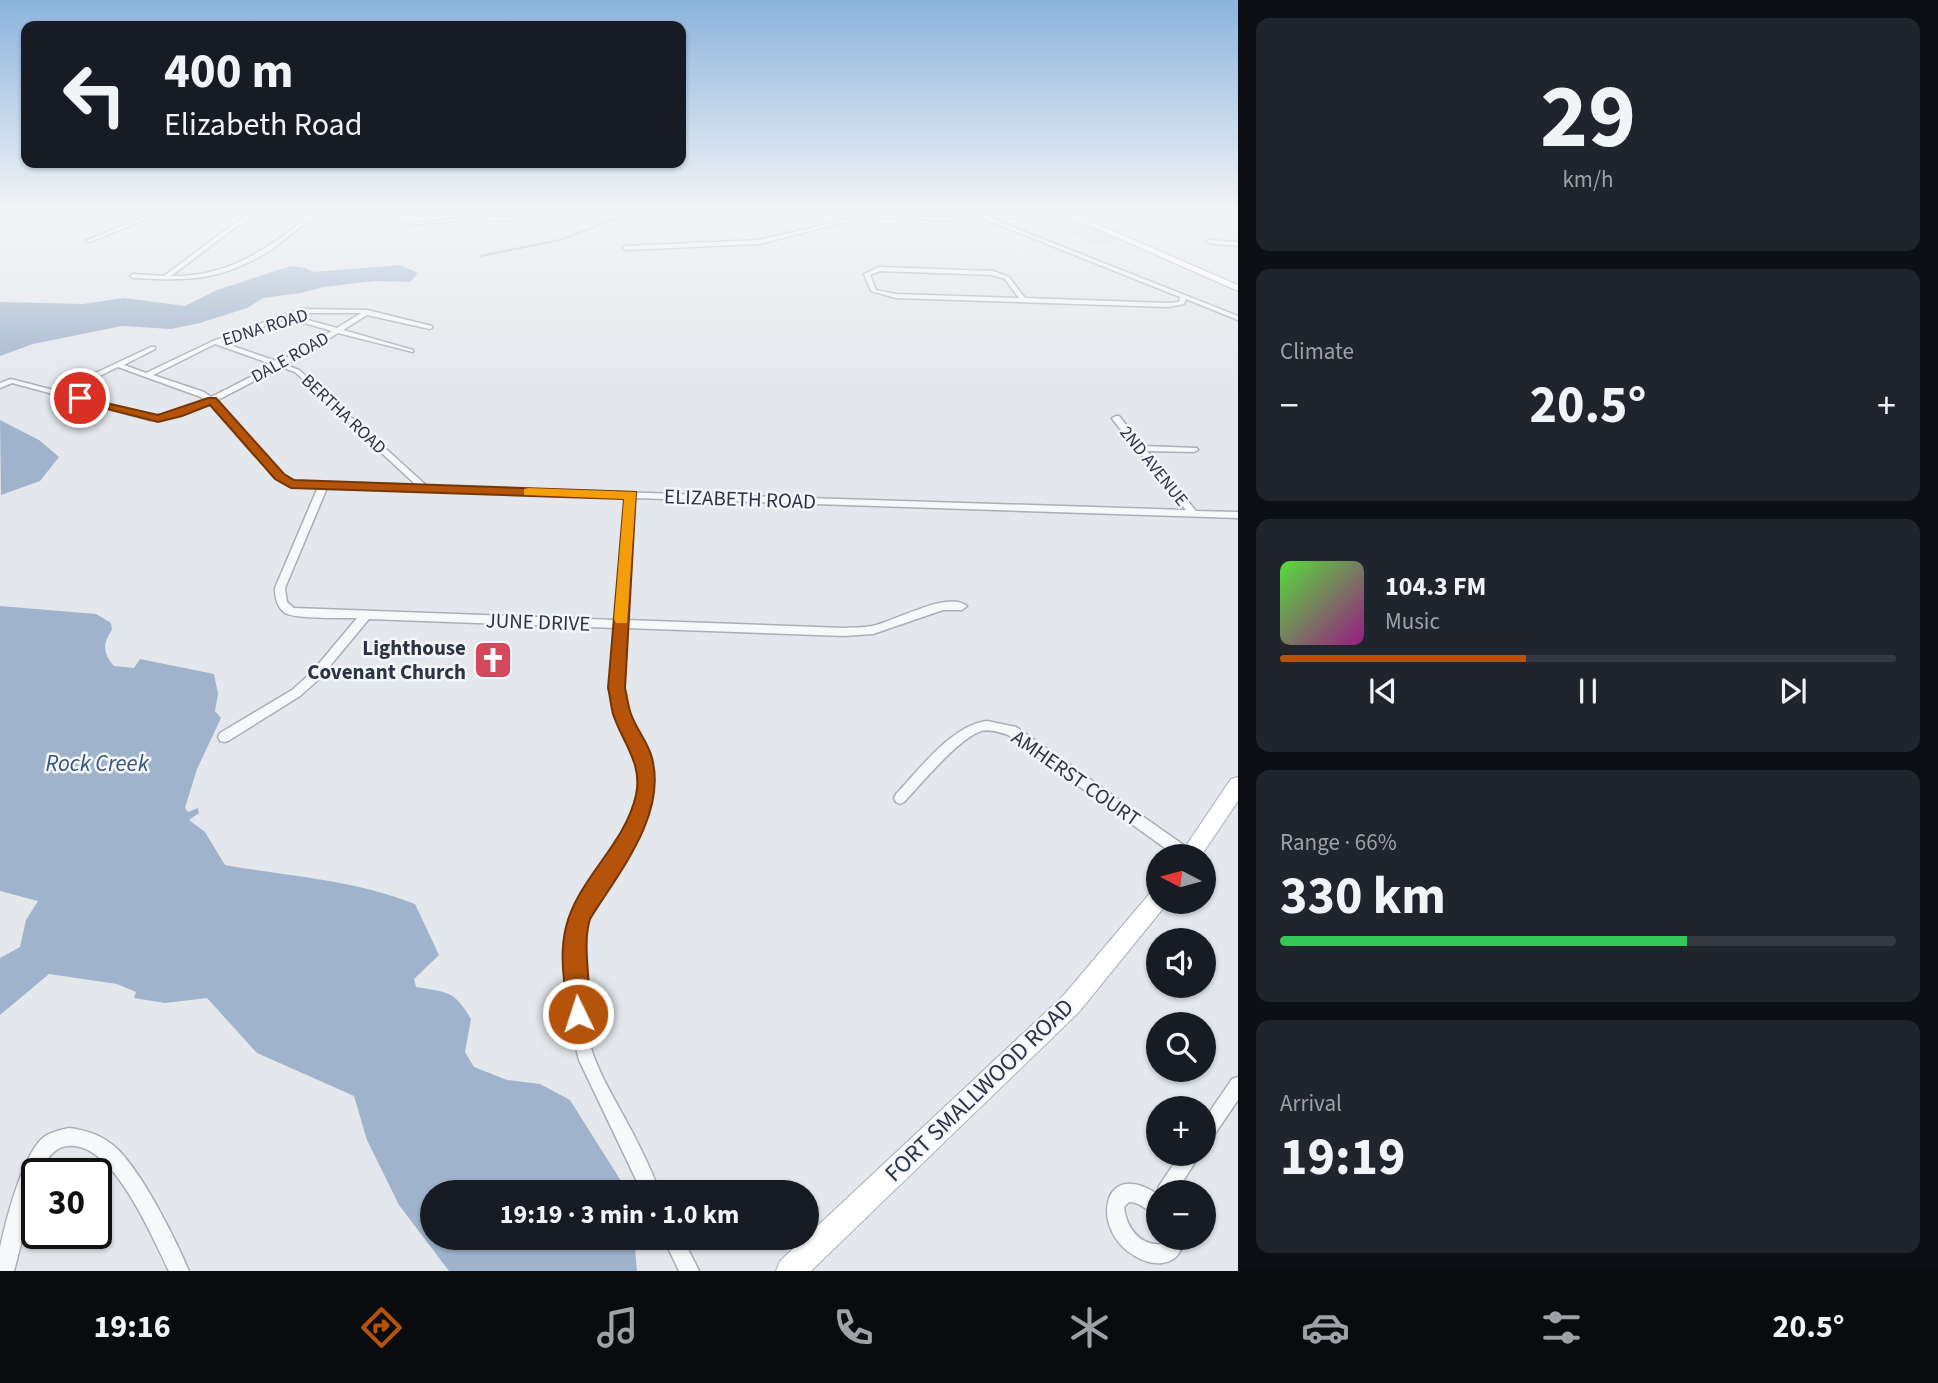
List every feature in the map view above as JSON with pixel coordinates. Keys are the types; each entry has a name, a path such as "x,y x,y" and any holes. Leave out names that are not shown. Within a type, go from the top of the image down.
{"main road":[{"path":"1197,270 1238,288"},
{"path":"1196,844 1238,785"},
{"name":"FORT SMALLWOOD ROAD","path":"790,1271 1071,1004 1146,913"}],"street":[{"path":"165,278 175,270"},
{"path":"133,276 204,276 223,270"},
{"path":"875,270 867,274 874,291 884,295 1168,305 1182,303 1183,297"},
{"path":"916,270 993,273 1007,278 1023,300"},
{"path":"1117,270 1238,318"},
{"name":"EDNA ROAD","path":"147,375 215,342 307,311 367,312 430,327"},
{"name":"DALE ROAD","path":"0,386 10,381 150,418 169,417 212,401 367,312"},
{"path":"286,316 411,351"},
{"name":"BERTHA ROAD","path":"215,342 296,370 424,488"},
{"path":"59,393 153,348"},
{"name":"ELIZABETH ROAD","path":"118,365 201,394 212,401 285,481 323,486 1238,515"},
{"name":"2ND AVENUE","path":"1116,418 1193,513"},
{"path":"1140,448 1194,450"},
{"name":"JUNE DRIVE","path":"323,486 280,588 284,608 301,613 844,632 873,630 942,606 962,606"},
{"path":"631,495 617,688 618,702 642,754 646,773 645,794 629,837 581,913 576,929 574,966 580,1037 593,1073 645,1180"},
{"path":"225,737 296,693 315,676 365,616"},
{"name":"AMHERST COURT","path":"900,798 964,736 978,727 996,726 1012,732 1171,844"},
{"path":"1216,1117 1238,1084"},
{"path":"4,1271 28,1180 43,1150 63,1136 76,1136 101,1146 117,1162 179,1271"},
{"path":"1146,1196 1132,1192 1124,1193 1118,1199 1114,1215 1122,1237 1136,1255 1150,1263 1163,1265 1171,1260 1175,1250"},
{"path":"678,1250 689,1271"}],"water":[{"path":"278,270 412,270 418,273 410,282 374,281 263,298 247,308 200,323 171,329 122,326 33,344 0,356 0,302 83,304 124,298 185,306 217,290"},
{"path":"0,420 39,440 59,457 40,481 1,495"},
{"name":"Rock Creek","path":"0,606 96,614 111,623 112,630 105,648 114,666 134,668 140,659 214,674 218,694 215,711 221,718 197,769 185,808 188,812 198,808 199,813 189,820 205,832 225,865 344,884 415,904 439,955 414,979 416,987 449,994 465,1009 471,1019 465,1052 474,1067 507,1080 540,1084 570,1100 620,1180 420,1180 420,1233 399,1205 367,1140 354,1096 257,1053 207,998 165,1003 134,998 136,992 117,984 49,974 0,1015 0,958 20,947 26,920 38,901 0,891"},
{"name":"Rock Creek","path":"433,1250 635,1250 637,1271 449,1271"}],"slow traffic":[{"path":"529,492 631,495 622,619"}],"place":[{"name":"Lighthouse Covenant Church","path":"493,660"}],"route":[{"path":"80,398 150,418 169,417 212,401 279,477 291,484 631,495 617,688 622,715 642,754 646,773 645,794 640,814 629,837 581,913 576,929 574,966 578,1014"}]}
